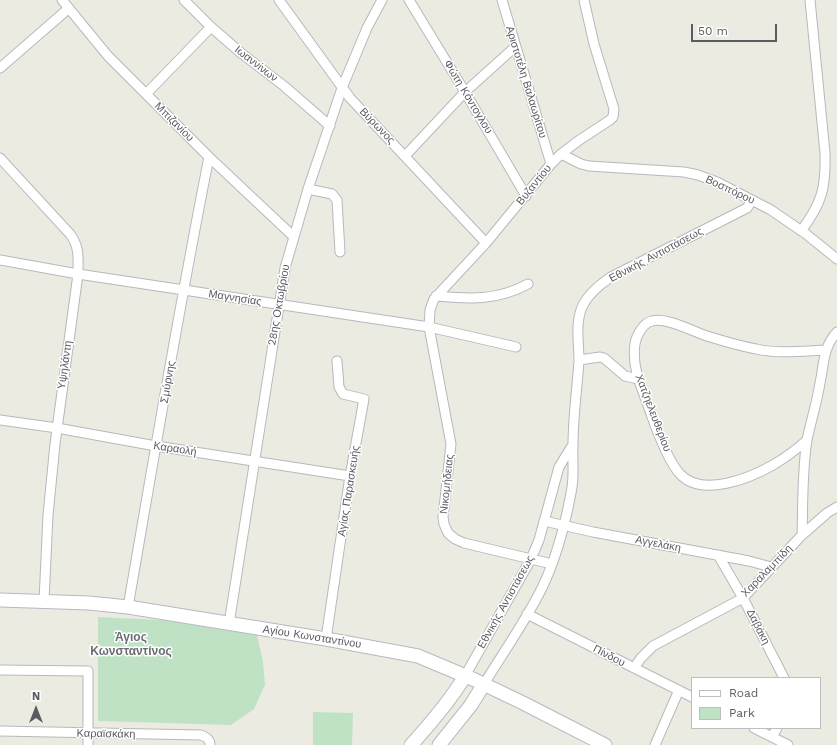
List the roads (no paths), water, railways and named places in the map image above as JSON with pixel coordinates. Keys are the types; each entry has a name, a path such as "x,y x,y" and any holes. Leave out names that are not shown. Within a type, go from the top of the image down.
{"main road":[{"name":"Αγίου Κωνσταντίνου","path":"0,600 44,601 128,607 326,639 418,656 524,703 605,745"},
{"name":"Εθνικής Αντιστάσεως","path":"411,745 439,714 465,676"},
{"name":"Εθνικής Αντιστάσεως","path":"440,745 471,705 484,684"}],"street":[{"name":"Μπιζανίου","path":"62,0 108,56 209,157 294,237"},
{"name":"Ιωαννίνων","path":"184,0 211,27 241,53 284,86 330,126"},
{"name":"Βύρωνος","path":"279,0 342,88 486,243"},
{"name":"28ης Οκτωβρίου","path":"229,624 285,268 308,189 342,88 367,28 382,0"},
{"name":"Φώτη Κόντογλου","path":"409,0 526,196"},
{"name":"Αριστοτέλη Βαλαωρίτου","path":"502,0 551,164"},
{"name":"Βυζαντίου","path":"429,327 431,304 436,296 486,243 560,154 610,120 614,114 614,109 594,44 584,0"},
{"path":"801,231 818,205 824,187 825,175 825,153 810,0"},
{"path":"0,68 68,9"},
{"path":"146,94 211,27"},
{"path":"405,156 465,92 515,47"},
{"name":"Βοσπόρου","path":"560,154 581,164 589,166 659,170 698,175 717,182 771,210 837,259"},
{"name":"Σμύρνης","path":"128,607 183,290 209,157"},
{"name":"Υψηλάντη","path":"0,158 76,241 78,257 78,274 57,428 48,515 44,601"},
{"path":"308,189 332,194 338,200 340,252"},
{"name":"Εθνικής Αντιστάσεως","path":"484,684 542,588 552,564 564,525 574,473 572,446 579,360 578,319 584,303 597,287 616,275 747,208 752,200"},
{"name":"Μαγνησίας","path":"0,260 78,274 429,327 516,348"},
{"path":"436,296 476,299 511,292 528,284"},
{"name":"Χατζηελευθερίου","path":"807,440 775,464 738,481 723,484 707,484 689,480 679,474 670,459 655,425 638,379 635,359 635,342 644,326 652,321 669,322 708,336 756,349 780,352 826,350"},
{"name":"Νικομήδειας","path":"429,327 451,444 443,517 445,529 452,537 464,543 552,564"},
{"path":"802,535 807,440 826,350 837,332"},
{"path":"579,360 600,357 604,358 625,376 638,379"},
{"name":"Αγίας Παρασκευής","path":"326,639 350,476 364,399 343,394 339,387 337,361"},
{"name":"Καραολή","path":"0,420 350,476"},
{"name":"Εθνικής Αντιστάσεως","path":"465,676 531,558 539,540 559,467 572,446"},
{"name":"Χαραλαμπίδη","path":"634,668 640,658 653,646 743,598 802,535 827,513 837,507"},
{"name":"Αγγελάκη","path":"544,521 593,532 749,561 771,567"},
{"name":"Δαβάκη","path":"718,556 743,598 783,677"},
{"name":"Πίνδου","path":"527,614 691,696"},
{"path":"0,670 88,671 88,745"},
{"path":"655,745 679,690"},
{"path":"756,729 784,744"},
{"path":"772,737 776,729"},
{"name":"Καραϊσκάκη","path":"0,731 88,734 201,735 205,736 210,743"}],"district":[{"name":"Άγιος Κωνσταντίνος","path":"131,644"}]}
